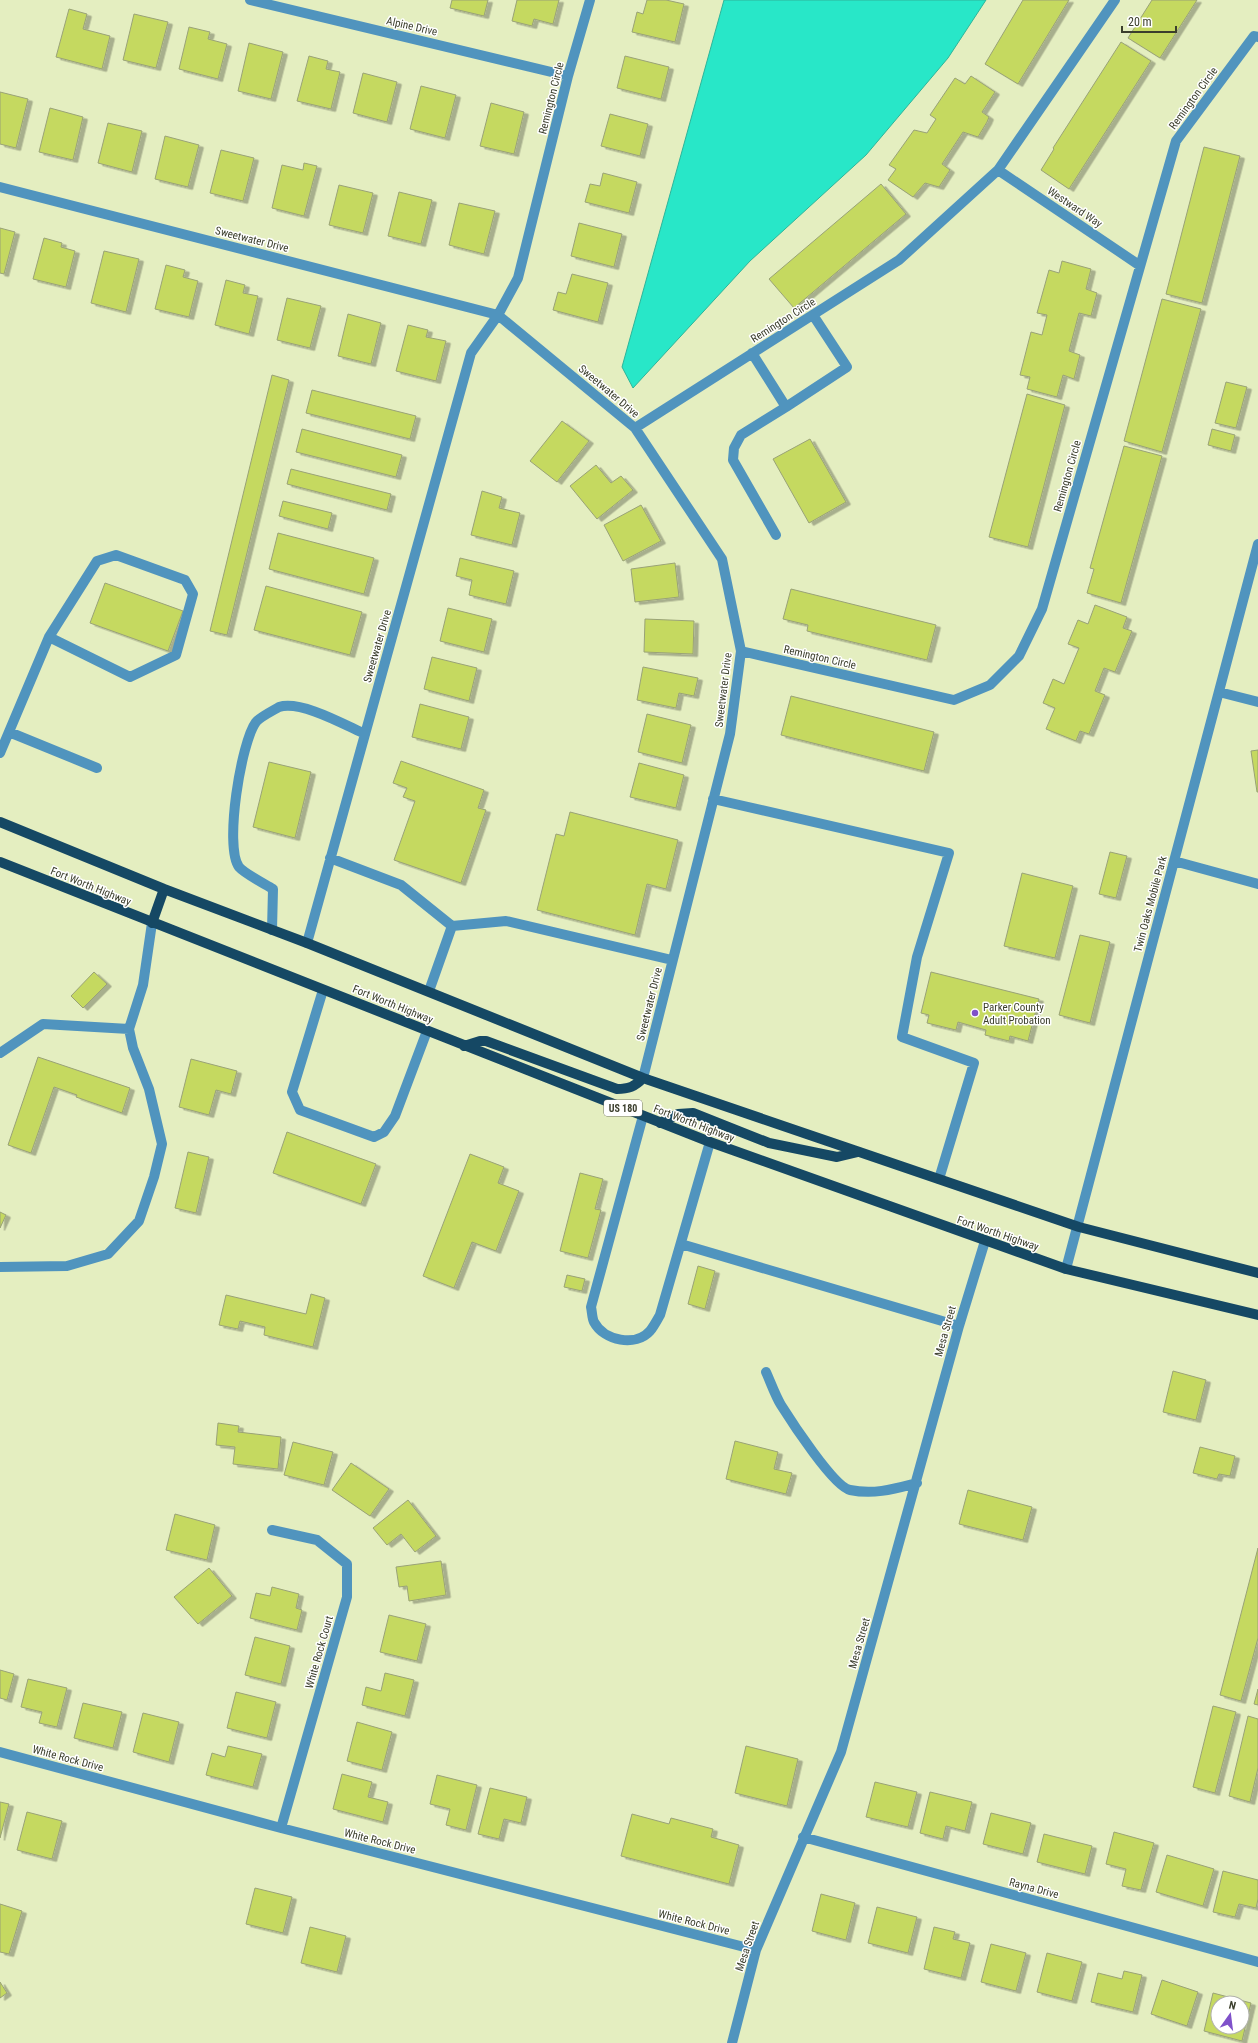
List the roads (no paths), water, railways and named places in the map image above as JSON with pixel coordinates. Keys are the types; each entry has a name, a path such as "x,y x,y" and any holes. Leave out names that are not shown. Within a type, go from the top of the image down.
{"main road":[{"path":"0,822 164,889 429,991 643,1078 1078,1227 1258,1273"},
{"name":"Fort Worth Highway","path":"0,862 710,1142 1066,1269 1258,1315"},
{"path":"152,922 164,889"},
{"path":"464,1046 480,1040 486,1041 617,1089 627,1089 636,1086 643,1078"},
{"path":"660,1123 678,1114 693,1113 769,1143 837,1157 858,1152"}],"street":[{"name":"Alpine Drive","path":"250,0 568,76"},
{"name":"Remington Circle","path":"498,315 518,278 568,76 590,0"},
{"name":"Remington Circle","path":"635,428 899,260 998,170 1115,0"},
{"name":"Remington Circle","path":"740,651 954,700 990,685 1019,656 1042,609 1139,265 1176,141 1254,36 1258,37"},
{"name":"Westward Way","path":"998,170 1139,265"},
{"name":"Sweetwater Drive","path":"0,187 498,315 635,428 722,559 740,651 730,734 643,1078"},
{"name":"Sweetwater Drive","path":"307,943 472,353 498,315"},
{"path":"776,535 733,460 734,448 741,435 847,367 813,315"},
{"path":"752,353 786,407"},
{"name":"Twin Oaks Mobile Park","path":"1066,1269 1258,544"},
{"path":"0,754 49,637 96,562 116,555 185,580 193,594 176,655 130,676 49,637"},
{"path":"1219,692 1258,702"},
{"path":"272,930 273,889 240,868 234,851 233,825 244,753 256,722 280,707 306,708 365,734"},
{"path":"9,732 97,768"},
{"path":"713,799 949,853 917,957 902,1037 974,1063 939,1179"},
{"path":"330,858 401,885 452,926 506,922 672,960"},
{"path":"1174,861 1258,884"},
{"path":"0,1267 67,1266 108,1254 139,1221 154,1177 162,1144 149,1089 134,1048 130,1030 143,985 152,922"},
{"path":"429,991 452,926"},
{"path":"323,990 292,1092 300,1110 374,1137 384,1132 395,1116 427,1031"},
{"path":"0,1053 43,1024 130,1030"},
{"path":"643,1116 591,1307 594,1322 606,1334 621,1340 636,1340 650,1331 660,1315 710,1142"},
{"name":"Mesa Street","path":"732,2043 756,1950 841,1752 917,1483 959,1326 985,1241"},
{"path":"681,1244 959,1326"},
{"path":"766,1372 781,1405 810,1447 831,1476 849,1490 879,1493 917,1483"},
{"name":"White Rock Court","path":"272,1530 317,1540 348,1564 347,1597 281,1828"},
{"name":"White Rock Drive","path":"0,1752 281,1828 756,1950"},
{"name":"Rayna Drive","path":"803,1838 1258,1962"}],"water":[{"path":"724,0 986,0 948,58 866,155 750,261 633,388 622,367"}],"place":[{"name":"Parker County Adult Probation","path":"975,1013"}]}
